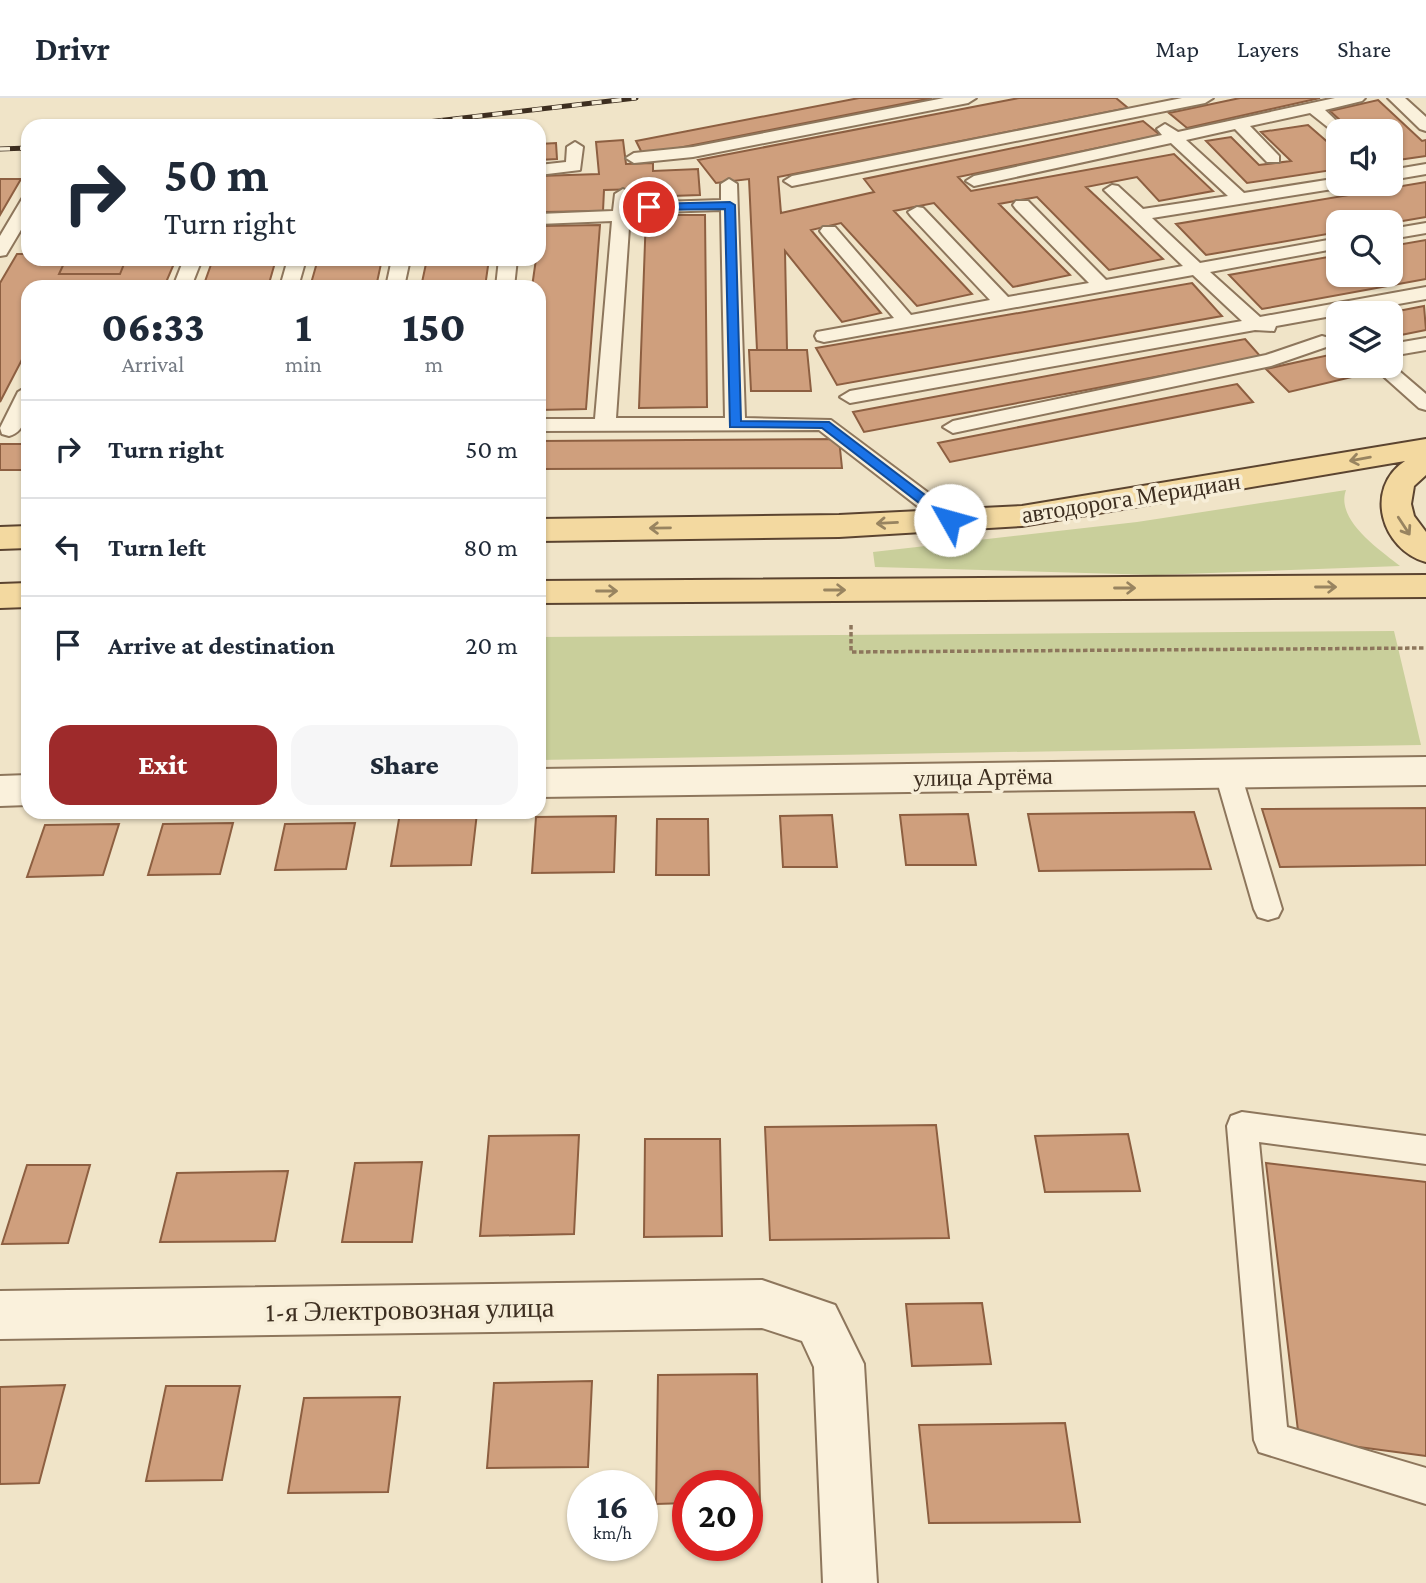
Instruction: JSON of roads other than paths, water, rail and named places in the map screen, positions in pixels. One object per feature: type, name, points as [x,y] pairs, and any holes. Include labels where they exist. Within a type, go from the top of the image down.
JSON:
[{"type":"main road","name":"автодорога Меридиан","points":[[546,530],[826,526],[1022,516],[1426,448]]},
{"type":"main road","points":[[1426,461],[1404,476],[1396,487],[1393,498],[1402,525],[1426,551]]},
{"type":"main road","points":[[0,538],[21,537]]},
{"type":"main road","points":[[546,592],[1426,586]]},
{"type":"main road","points":[[0,596],[21,595]]},
{"type":"street","name":"улица Артёма","points":[[546,783],[1426,771]]},
{"type":"street","points":[[0,791],[21,790]]},
{"type":"street","name":"1-я Электровозная улица","points":[[0,1315],[762,1304],[818,1322],[839,1364],[850,1583]]},
{"type":"lane","points":[[634,158],[693,152],[968,98]]},
{"type":"lane","points":[[1129,98],[1241,199]]},
{"type":"lane","points":[[792,181],[1205,98]]},
{"type":"lane","points":[[974,181],[1357,98]]},
{"type":"lane","points":[[1396,98],[1426,126]]},
{"type":"lane","points":[[1314,107],[1326,119]]},
{"type":"lane","points":[[1239,124],[1273,159]]},
{"type":"lane","points":[[546,169],[574,166],[575,147]]},
{"type":"lane","points":[[1403,173],[1426,169]]},
{"type":"lane","points":[[729,184],[735,424]]},
{"type":"lane","points":[[1139,215],[1326,185]]},
{"type":"lane","points":[[1112,190],[1256,324],[1326,343]]},
{"type":"lane","points":[[546,218],[622,206],[730,205]]},
{"type":"lane","points":[[1022,205],[1101,285]]},
{"type":"lane","points":[[605,425],[622,206]]},
{"type":"lane","points":[[917,212],[1003,303]]},
{"type":"lane","points":[[2,243],[21,214]]},
{"type":"lane","points":[[1403,232],[1426,228]]},
{"type":"lane","points":[[829,231],[906,320]]},
{"type":"lane","points":[[2,243],[21,239]]},
{"type":"lane","points":[[824,336],[1326,245]]},
{"type":"lane","points":[[850,397],[1426,293]]},
{"type":"lane","points":[[1403,348],[1426,344]]},
{"type":"lane","points":[[953,427],[1271,360],[1326,345]]},
{"type":"lane","points":[[1396,378],[1426,404]]},
{"type":"lane","points":[[12,430],[21,409]]},
{"type":"lane","points":[[546,425],[824,424],[950,520]]},
{"type":"lane","points":[[1228,774],[1268,909]]},
{"type":"lane","points":[[1426,1150],[1242,1126],[1271,1440],[1426,1486]]},
{"type":"railway","points":[[454,119],[636,98]]},
{"type":"railway","points":[[0,149],[21,148]]}]
